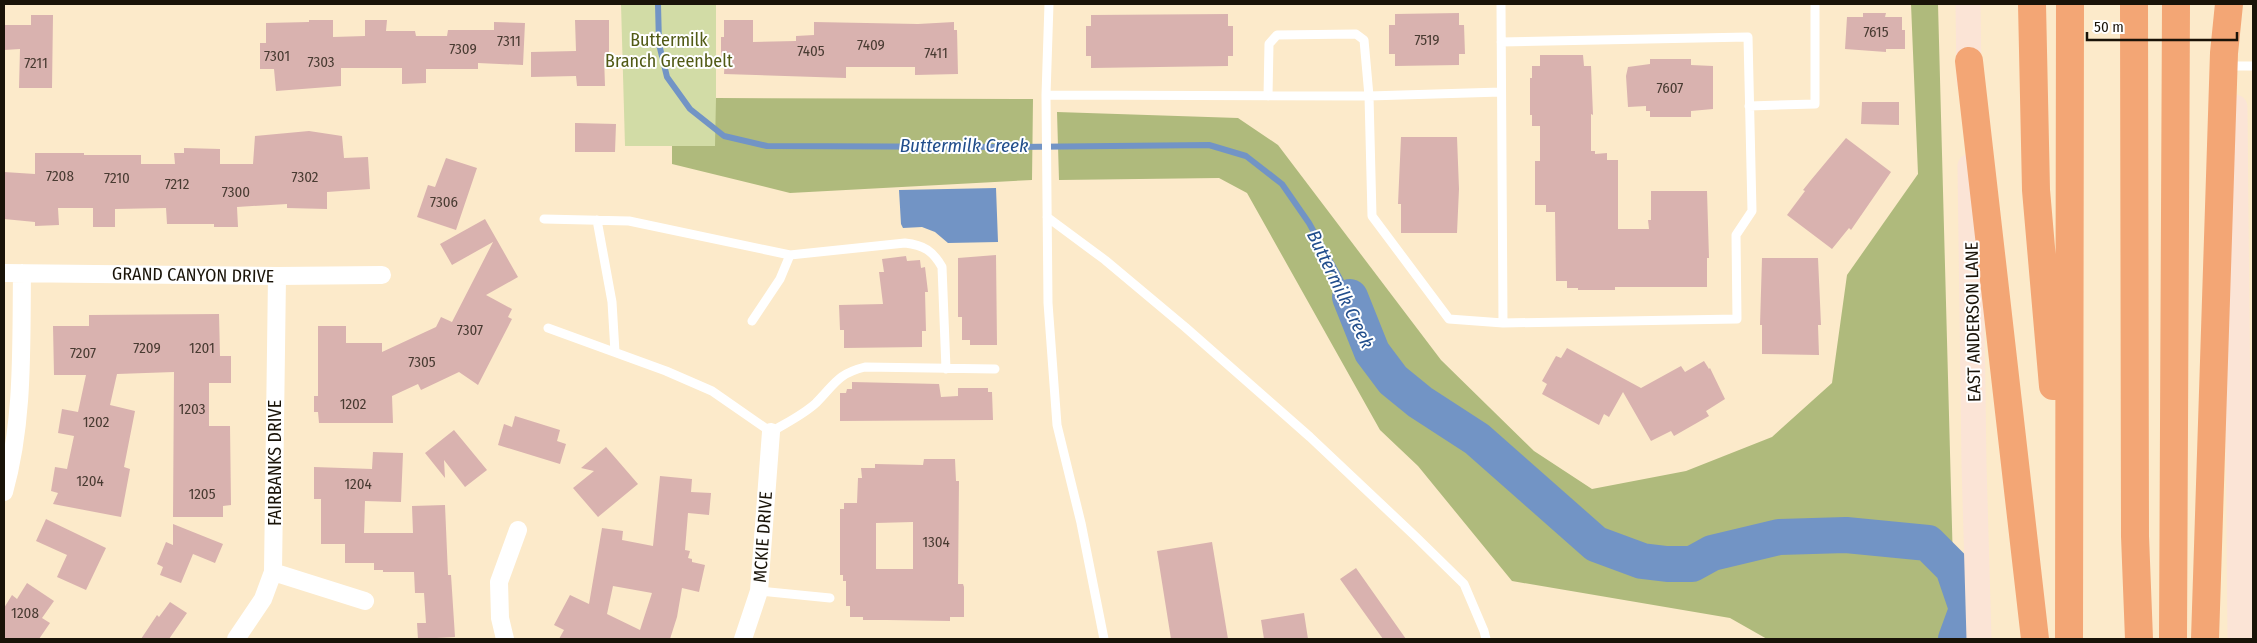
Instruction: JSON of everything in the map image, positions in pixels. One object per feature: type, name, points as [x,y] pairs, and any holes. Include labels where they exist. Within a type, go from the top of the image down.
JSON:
[{"type":"highway","points":[[2032,4],[2036,190],[2068,564]]},
{"type":"highway","points":[[2069,639],[2070,4]]},
{"type":"highway","points":[[2134,4],[2135,536],[2139,639]]},
{"type":"highway","points":[[2173,639],[2176,4]]},
{"type":"highway","points":[[2205,639],[2223,72],[2229,4]]},
{"type":"highway","points":[[1969,61],[2035,639]]},
{"type":"main road","name":"EAST ANDERSON LANE","points":[[1968,4],[1974,464],[1980,639]]},
{"type":"main road","points":[[2235,4],[2244,66],[2241,345],[2242,635]]},
{"type":"street","name":"GRAND CANYON DRIVE","points":[[4,273],[277,276],[382,275]]},
{"type":"street","points":[[4,492],[15,443],[19,413],[22,273]]},
{"type":"street","name":"FAIRBANKS DRIVE","points":[[236,639],[263,599],[273,572],[277,276]]},
{"type":"street","name":"MCKIE DRIVE","points":[[743,639],[759,591],[771,432]]},
{"type":"street","points":[[505,639],[500,618],[499,582],[518,530]]},
{"type":"street","points":[[273,572],[364,601]]},
{"type":"lane","points":[[1049,4],[1046,95],[1048,303],[1057,425],[1081,524],[1104,639]]},
{"type":"lane","points":[[1501,4],[1503,323]]},
{"type":"lane","points":[[1749,106],[1815,104],[1815,4]]},
{"type":"lane","points":[[1268,96],[1269,44],[1277,35],[1356,34],[1364,40],[1369,96],[1372,216],[1449,319],[1503,323],[1737,319],[1736,235],[1752,211],[1748,37],[1501,42]]},
{"type":"lane","points":[[1046,95],[1369,96],[1501,92]]},
{"type":"lane","points":[[1047,217],[1105,260],[1185,327],[1310,437],[1416,537],[1464,584],[1486,639]]},
{"type":"lane","points":[[544,219],[629,222],[790,255],[906,243],[917,244],[930,250],[942,267],[946,368]]},
{"type":"lane","points":[[597,220],[612,302],[615,352]]},
{"type":"lane","points":[[752,321],[780,279],[790,255]]},
{"type":"lane","points":[[548,328],[666,371],[712,391],[771,432],[799,416],[816,403],[831,385],[847,372],[865,367],[995,369]]},
{"type":"lane","points":[[759,591],[830,598]]},
{"type":"green space","name":"Buttermilk Branch Greenbelt","points":[[621,4],[716,4],[716,146],[625,146]]},
{"type":"green space","points":[[1911,4],[1938,4],[1955,639],[1767,639],[1730,618],[1512,581],[1418,466],[1380,430],[1247,193],[1219,178],[1059,180],[1057,112],[1238,118],[1278,145],[1441,360],[1534,451],[1592,489],[1686,471],[1772,437],[1832,383],[1847,275],[1918,174]]},
{"type":"green space","points":[[716,98],[1033,99],[1032,180],[790,193],[672,164],[672,146],[715,146]]},
{"type":"water","points":[[996,188],[998,242],[948,243],[935,232],[922,227],[903,228],[901,224],[899,190]]},
{"type":"building","points":[[1459,13],[1459,25],[1464,25],[1465,54],[1459,54],[1459,65],[1395,66],[1395,54],[1389,54],[1389,25],[1395,25],[1395,14]]},
{"type":"building","points":[[1863,13],[1886,13],[1885,17],[1902,17],[1902,30],[1905,30],[1905,49],[1886,49],[1886,52],[1845,49],[1847,17],[1863,17]]},
{"type":"building","points":[[1228,14],[1228,26],[1233,26],[1233,56],[1228,56],[1228,66],[1091,68],[1091,56],[1086,56],[1086,26],[1091,26],[1091,15]]},
{"type":"building","points":[[31,15],[53,15],[52,88],[19,88],[20,49],[4,50],[4,25],[31,25]]},
{"type":"building","points":[[309,20],[333,20],[333,37],[365,36],[365,20],[387,20],[386,31],[415,31],[416,36],[447,36],[448,30],[494,30],[494,22],[525,23],[523,65],[478,63],[478,69],[426,69],[426,83],[402,84],[402,68],[341,68],[341,86],[276,91],[274,69],[260,69],[260,43],[266,43],[266,23],[309,22]]},
{"type":"building","points":[[575,20],[609,20],[609,55],[604,57],[605,86],[577,86],[576,76],[531,77],[531,52],[576,51]]},
{"type":"building","points":[[724,20],[753,20],[753,42],[796,41],[796,36],[814,35],[814,22],[918,24],[954,22],[954,30],[957,30],[958,74],[915,75],[915,67],[846,67],[846,78],[724,74],[725,56],[721,57],[721,37],[724,37]]},
{"type":"building","points":[[1540,55],[1583,55],[1584,66],[1591,66],[1593,115],[1591,114],[1591,151],[1595,151],[1595,154],[1607,153],[1607,160],[1618,160],[1618,229],[1649,229],[1648,220],[1651,220],[1651,191],[1707,191],[1709,258],[1707,258],[1707,287],[1615,287],[1615,290],[1578,290],[1578,288],[1567,288],[1567,281],[1556,281],[1555,212],[1546,212],[1546,205],[1535,205],[1535,161],[1540,161],[1540,126],[1532,126],[1532,115],[1530,115],[1530,78],[1532,78],[1532,66],[1540,66]]},
{"type":"building","points":[[1650,59],[1691,59],[1691,65],[1713,66],[1713,109],[1691,111],[1691,117],[1650,117],[1650,111],[1646,111],[1646,106],[1628,107],[1626,76],[1628,67],[1650,64]]},
{"type":"building","points":[[1862,102],[1899,102],[1899,125],[1861,124]]},
{"type":"building","points":[[575,123],[616,124],[615,152],[575,152]]},
{"type":"building","points":[[309,131],[342,136],[344,158],[368,157],[370,189],[327,192],[327,209],[287,208],[287,204],[237,207],[238,227],[214,227],[214,224],[167,224],[166,208],[115,209],[115,227],[93,227],[93,208],[58,208],[59,225],[35,226],[35,222],[4,219],[4,172],[35,174],[35,153],[141,155],[141,164],[175,164],[174,153],[184,153],[184,148],[220,149],[220,164],[253,164],[255,136]]},
{"type":"building","points":[[1401,137],[1457,137],[1459,189],[1457,233],[1401,233],[1401,204],[1398,204]]},
{"type":"building","points":[[1846,138],[1891,172],[1851,230],[1849,228],[1832,249],[1787,215],[1805,191],[1803,190]]},
{"type":"building","points":[[446,158],[477,168],[456,230],[417,217],[428,185],[435,187]]},
{"type":"building","points":[[485,219],[518,277],[486,295],[512,309],[508,317],[512,319],[478,385],[459,372],[421,390],[418,384],[392,396],[393,423],[319,423],[318,412],[314,412],[314,396],[318,396],[318,326],[346,326],[346,343],[382,343],[382,352],[436,327],[441,317],[452,322],[493,242],[452,265],[440,244]]},
{"type":"building","points":[[996,255],[997,345],[970,345],[970,340],[962,340],[962,317],[958,317],[958,258]]},
{"type":"building","points":[[906,256],[907,261],[920,260],[921,268],[925,267],[928,292],[925,292],[926,331],[922,331],[922,347],[844,348],[844,330],[840,330],[839,305],[883,304],[879,272],[884,272],[882,259]]},
{"type":"building","points":[[1762,258],[1818,258],[1821,325],[1818,325],[1819,355],[1762,354],[1762,325],[1760,325]]},
{"type":"building","points":[[219,314],[220,356],[231,356],[231,383],[209,383],[209,426],[230,426],[231,505],[223,506],[223,517],[173,517],[174,372],[117,374],[110,405],[135,411],[124,467],[130,469],[121,517],[53,504],[58,493],[51,491],[55,467],[67,469],[74,436],[58,433],[62,409],[78,412],[86,375],[54,375],[53,326],[89,326],[89,315]]},
{"type":"building","points":[[1567,348],[1641,388],[1681,366],[1685,372],[1704,361],[1710,368],[1725,399],[1706,411],[1709,416],[1674,436],[1671,431],[1651,441],[1623,392],[1609,417],[1604,414],[1599,425],[1542,394],[1547,384],[1542,381],[1556,356],[1561,358]]},
{"type":"building","points":[[852,382],[939,384],[941,397],[958,396],[958,388],[988,388],[988,392],[992,392],[993,420],[840,421],[840,393],[846,393],[847,389],[852,389]]},
{"type":"building","points":[[515,416],[560,430],[557,441],[566,444],[560,464],[498,445],[504,424],[512,427]]},
{"type":"building","points":[[454,430],[487,470],[465,487],[444,460],[445,478],[425,453]]},
{"type":"building","points":[[606,447],[638,484],[598,517],[573,488],[594,471],[581,468]]},
{"type":"building","points":[[373,452],[403,453],[401,502],[365,501],[364,533],[413,533],[412,506],[445,505],[448,575],[451,575],[455,637],[418,639],[417,623],[426,623],[424,593],[415,593],[414,572],[383,572],[383,570],[374,570],[374,563],[345,563],[345,544],[321,544],[321,499],[314,499],[314,467],[372,469]]},
{"type":"building","points":[[924,459],[955,459],[956,481],[959,481],[958,584],[963,584],[964,587],[964,617],[950,617],[950,621],[863,620],[863,617],[850,617],[850,606],[846,606],[846,581],[843,581],[843,575],[840,575],[840,509],[844,509],[844,503],[857,503],[858,478],[862,478],[861,468],[875,468],[875,464],[923,465]],"holes":[[[913,522],[913,569],[876,569],[876,523]]]},
{"type":"building","points":[[660,476],[692,479],[691,492],[711,493],[709,515],[688,513],[685,550],[690,551],[688,558],[692,559],[692,562],[705,565],[699,592],[682,588],[677,617],[670,639],[559,639],[564,630],[554,625],[570,595],[589,604],[602,528],[623,531],[622,540],[653,546]],"holes":[[[613,586],[652,593],[640,630],[607,614]]]},
{"type":"building","points":[[46,519],[106,548],[86,590],[57,577],[67,555],[36,541]]},
{"type":"building","points":[[173,524],[223,544],[215,563],[193,554],[181,583],[160,575],[163,567],[157,564],[166,542],[173,545]]},
{"type":"building","points":[[1212,542],[1228,639],[1171,639],[1157,551]]},
{"type":"building","points":[[1356,568],[1406,639],[1383,639],[1340,579]]},
{"type":"building","points":[[27,583],[54,601],[42,618],[50,623],[39,639],[4,639],[4,608],[12,595],[17,599]]},
{"type":"building","points":[[170,602],[187,613],[169,639],[141,639],[157,615],[159,617]]},
{"type":"building","points":[[1304,613],[1308,639],[1264,639],[1261,620]]},
{"type":"waterway","name":"Buttermilk Creek","points":[[658,4],[659,44],[667,77],[690,109],[724,136],[767,146],[1010,147],[1209,145],[1246,156],[1282,184],[1309,223],[1350,297]]},
{"type":"waterway","name":"Buttermilk Creek","points":[[1350,297],[1372,352],[1393,380],[1420,402],[1477,439],[1596,544],[1642,561],[1692,564],[1712,553],[1779,537],[1846,535],[1928,543],[1953,568],[1967,609],[1956,639]]}]
